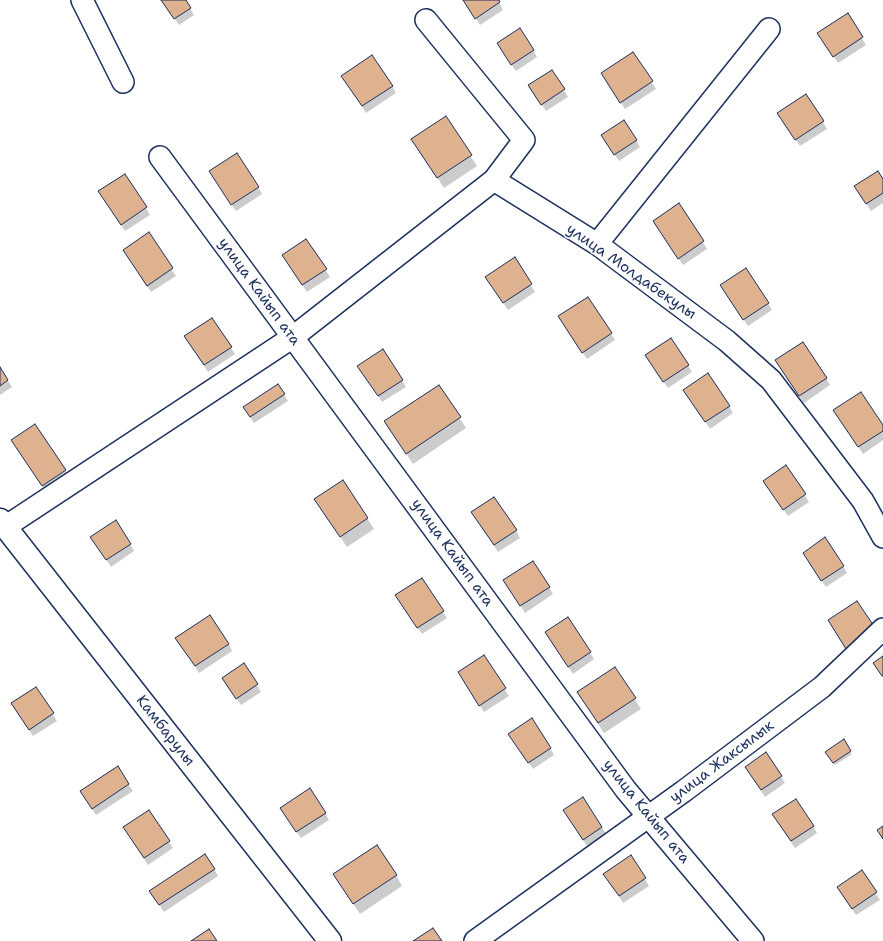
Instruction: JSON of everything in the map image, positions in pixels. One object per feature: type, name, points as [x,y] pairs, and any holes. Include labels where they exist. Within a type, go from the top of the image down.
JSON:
[{"type":"street","points":[[82,0],[123,82]]},
{"type":"street","points":[[2,523],[293,337],[494,180],[524,140],[426,20]]},
{"type":"street","points":[[597,244],[769,29]]},
{"type":"street","name":"улица Кайып ата","points":[[160,158],[617,778],[753,941]]},
{"type":"street","name":"улица Молдабекулы","points":[[494,180],[597,244],[727,341],[771,380],[863,501],[883,537]]},
{"type":"street","name":"Камбарулы","points":[[2,523],[330,941]]},
{"type":"street","name":"улица Жаксылык","points":[[475,941],[648,817],[822,687],[883,629]]},
{"type":"building","points":[[161,0],[186,0],[191,8],[174,19]]},
{"type":"building","points":[[463,0],[499,0],[500,2],[475,19]]},
{"type":"building","points":[[848,13],[863,37],[833,57],[817,33]]},
{"type":"building","points":[[520,28],[534,50],[511,65],[497,43]]},
{"type":"building","points":[[633,52],[653,81],[620,103],[601,73]]},
{"type":"building","points":[[372,55],[393,86],[362,106],[341,76]]},
{"type":"building","points":[[552,70],[565,89],[541,105],[528,85]]},
{"type":"building","points":[[806,94],[824,121],[795,140],[777,113]]},
{"type":"building","points":[[446,116],[472,155],[437,178],[411,139]]},
{"type":"building","points":[[624,120],[637,140],[614,155],[601,135]]},
{"type":"building","points":[[237,153],[259,187],[231,205],[209,171]]},
{"type":"building","points":[[878,171],[883,179],[883,193],[866,204],[854,186]]},
{"type":"building","points":[[125,174],[147,207],[121,225],[98,191]]},
{"type":"building","points":[[679,203],[704,241],[678,259],[653,221]]},
{"type":"building","points":[[149,232],[173,268],[147,286],[123,250]]},
{"type":"building","points":[[306,239],[327,269],[302,285],[282,255]]},
{"type":"building","points":[[515,257],[532,284],[503,303],[485,277]]},
{"type":"building","points":[[746,268],[769,303],[743,320],[720,285]]},
{"type":"building","points":[[588,297],[612,333],[582,353],[558,316]]},
{"type":"building","points":[[212,318],[232,347],[204,365],[184,336]]},
{"type":"building","points":[[671,338],[689,365],[663,382],[645,355]]},
{"type":"building","points":[[803,342],[827,378],[799,396],[775,360]]},
{"type":"building","points":[[383,349],[403,380],[378,396],[357,366]]},
{"type":"building","points":[[0,367],[8,380],[0,386]]},
{"type":"building","points":[[708,373],[730,406],[705,422],[683,390]]},
{"type":"building","points":[[278,384],[285,394],[250,417],[243,407]]},
{"type":"building","points":[[439,385],[461,417],[406,454],[384,421]]},
{"type":"building","points":[[861,392],[883,425],[883,431],[858,447],[833,410]]},
{"type":"building","points":[[35,424],[66,470],[42,486],[11,440]]},
{"type":"building","points":[[786,465],[806,494],[783,510],[763,481]]},
{"type":"building","points":[[343,480],[368,518],[340,537],[314,499]]},
{"type":"building","points":[[494,497],[517,530],[494,545],[471,512]]},
{"type":"building","points":[[116,520],[131,544],[106,560],[90,537]]},
{"type":"building","points":[[825,537],[844,566],[821,581],[803,553]]},
{"type":"building","points":[[533,561],[550,587],[520,606],[503,580]]},
{"type":"building","points":[[422,578],[444,611],[417,628],[395,595]]},
{"type":"building","points":[[857,601],[876,629],[846,649],[828,620]]},
{"type":"building","points":[[210,615],[229,644],[195,666],[175,638]]},
{"type":"building","points":[[568,617],[591,652],[568,667],[545,632]]},
{"type":"building","points":[[484,655],[506,688],[479,706],[458,672]]},
{"type":"building","points":[[883,656],[883,676],[882,676],[873,663]]},
{"type":"building","points":[[244,663],[258,684],[236,699],[222,678]]},
{"type":"building","points":[[615,667],[636,698],[598,723],[577,692]]},
{"type":"building","points":[[36,687],[54,713],[29,730],[11,703]]},
{"type":"building","points":[[532,718],[551,748],[528,763],[508,734]]},
{"type":"building","points":[[844,739],[851,751],[833,763],[825,752]]},
{"type":"building","points":[[766,752],[782,776],[761,790],[745,767]]},
{"type":"building","points":[[118,766],[129,784],[92,809],[80,791]]},
{"type":"building","points":[[310,788],[326,813],[296,832],[280,808]]},
{"type":"building","points":[[583,797],[602,827],[583,840],[563,810]]},
{"type":"building","points":[[796,799],[814,826],[791,841],[772,814]]},
{"type":"building","points":[[149,810],[170,841],[144,858],[123,827]]},
{"type":"building","points":[[883,826],[883,839],[877,830]]},
{"type":"building","points":[[377,845],[397,875],[353,904],[333,874]]},
{"type":"building","points":[[205,854],[215,869],[159,905],[149,891]]},
{"type":"building","points":[[631,855],[646,878],[619,896],[603,874]]},
{"type":"building","points":[[862,870],[877,892],[852,909],[837,887]]},
{"type":"building","points":[[433,928],[442,941],[413,941]]},
{"type":"building","points":[[209,929],[217,941],[191,941]]}]
